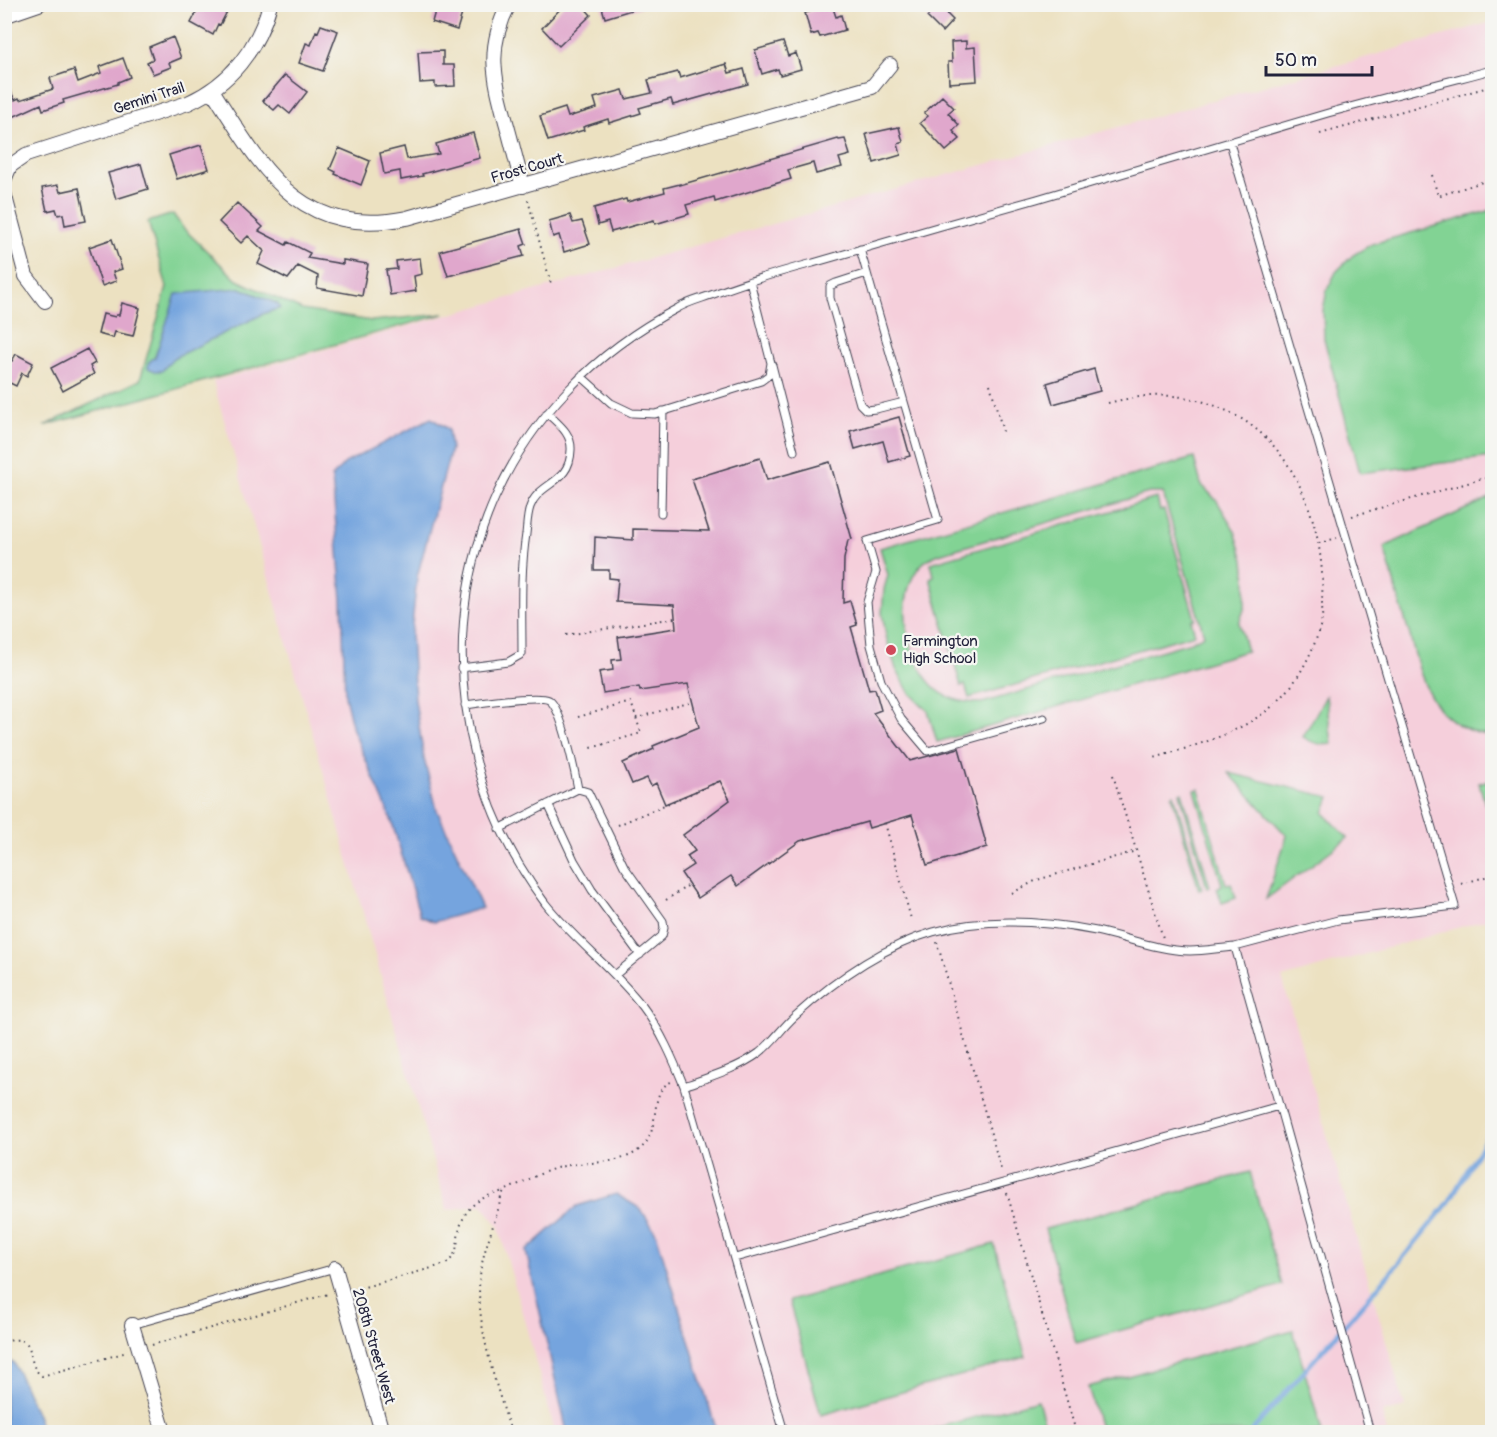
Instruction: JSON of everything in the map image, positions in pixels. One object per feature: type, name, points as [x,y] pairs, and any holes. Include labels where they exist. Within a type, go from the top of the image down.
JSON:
[{"type":"street","points":[[4,16],[39,4]]},
{"type":"street","name":"Gemini Trail","points":[[4,180],[10,166],[26,155],[188,103],[212,90],[232,73],[254,46],[270,4]]},
{"type":"street","points":[[509,4],[497,33],[493,64],[496,87],[524,186]]},
{"type":"street","name":"Frost Court","points":[[212,90],[256,158],[274,180],[296,198],[333,216],[363,222],[395,220],[524,186],[872,87],[890,65]]},
{"type":"street","points":[[4,193],[26,276],[45,301]]},
{"type":"street","name":"208th Street West","points":[[335,1268],[382,1432]]},
{"type":"street","points":[[132,1325],[164,1432]]},
{"type":"lane","points":[[784,1432],[684,1086],[660,1035],[643,1007],[615,975],[578,941],[547,905],[518,865],[485,792],[465,705],[461,668],[462,616],[482,532],[497,490],[517,452],[547,413],[581,376],[633,336],[680,306],[750,281],[860,249],[1332,112],[1492,70]]},
{"type":"lane","points":[[684,1086],[725,1071],[759,1052],[826,990],[864,964],[902,943],[934,932],[1007,922],[1096,931],[1188,951],[1235,947],[1338,920],[1455,906],[1230,143]]},
{"type":"lane","points":[[860,249],[938,520],[867,541],[876,572],[867,602],[871,645],[881,681],[900,719],[928,751],[1044,718]]},
{"type":"lane","points":[[867,273],[830,286],[830,298],[860,404],[866,410],[904,402]]},
{"type":"lane","points":[[750,281],[794,451]]},
{"type":"lane","points":[[581,376],[610,403],[632,412],[655,414],[761,381],[769,375],[771,363]]},
{"type":"lane","points":[[661,513],[663,411]]},
{"type":"lane","points":[[461,668],[508,662],[522,654],[521,567],[530,508],[535,496],[561,477],[570,465],[572,447],[566,432],[547,413]]},
{"type":"lane","points":[[465,705],[535,698],[549,700],[556,708],[574,765],[578,789]]},
{"type":"lane","points":[[500,829],[578,789],[588,792],[624,866],[663,921],[662,936],[615,975]]},
{"type":"lane","points":[[548,804],[574,860],[592,890],[640,955]]},
{"type":"lane","points":[[1235,947],[1370,1432]]},
{"type":"lane","points":[[735,1258],[1279,1106]]},
{"type":"lane","points":[[132,1325],[335,1268]]},
{"type":"path","points":[[1320,134],[1492,86]]},
{"type":"path","points":[[1432,175],[1438,196],[1492,179]]},
{"type":"path","points":[[524,186],[551,284]]},
{"type":"path","points":[[990,384],[1003,432]]},
{"type":"path","points":[[1108,403],[1134,397],[1171,394],[1209,403],[1240,418],[1261,433],[1286,462],[1305,499],[1318,543],[1324,576],[1321,622],[1310,656],[1292,686],[1265,712],[1230,733],[1154,758]]},
{"type":"path","points":[[1341,519],[1492,476]]},
{"type":"path","points":[[1318,543],[1346,536]]},
{"type":"path","points":[[566,635],[675,618]]},
{"type":"path","points":[[578,717],[631,702],[641,733],[588,749]]},
{"type":"path","points":[[636,718],[692,702]]},
{"type":"path","points":[[1113,775],[1165,947]]},
{"type":"path","points":[[618,825],[720,781]]},
{"type":"path","points":[[885,823],[911,919]]},
{"type":"path","points":[[1012,893],[1037,880],[1136,851]]},
{"type":"path","points":[[1449,887],[1492,875]]},
{"type":"path","points":[[666,900],[689,885]]},
{"type":"path","points":[[351,1291],[446,1264],[455,1255],[461,1220],[466,1211],[480,1199],[558,1167],[620,1158],[640,1149],[652,1134],[659,1091],[663,1085],[671,1082]]},
{"type":"path","points":[[504,1191],[480,1270],[480,1298],[491,1361],[511,1432]]},
{"type":"path","points":[[149,1346],[330,1293]]},
{"type":"path","points":[[4,1342],[20,1339],[25,1341],[28,1344],[34,1367],[42,1376],[130,1352]]},
{"type":"shaded area","name":"Farmington High School","points":[[1492,22],[1492,918],[1282,978],[1405,1407],[1382,1413],[1387,1432],[555,1432],[498,1225],[482,1205],[447,1210],[213,381]]},
{"type":"green space","points":[[1492,210],[1492,457],[1360,473],[1324,339],[1323,310],[1327,290],[1336,272],[1353,255],[1372,244]]},
{"type":"green space","points":[[173,214],[183,228],[237,280],[302,310],[372,321],[444,314],[44,426],[140,380],[167,287],[148,222]],"holes":[[[240,288],[277,303],[279,309],[265,313],[173,358],[165,365],[149,362],[155,357],[166,326]]]},
{"type":"green space","points":[[1194,458],[1201,484],[1217,501],[1235,531],[1244,560],[1245,607],[1239,623],[1247,651],[937,742],[928,711],[909,692],[896,669],[886,636],[882,613],[888,575],[880,548]],"holes":[[[1149,493],[1163,493],[1204,635],[1191,642],[982,703],[955,699],[942,693],[931,684],[915,657],[906,624],[908,590],[914,575],[925,562],[939,554]]]},
{"type":"green space","points":[[1492,497],[1492,735],[1475,732],[1459,725],[1439,709],[1429,694],[1419,670],[1384,547]]},
{"type":"green space","points":[[1157,498],[1160,511],[1164,510],[1195,619],[1191,620],[1195,634],[969,698],[965,685],[961,686],[930,578],[934,576],[931,563]]},
{"type":"green space","points":[[1326,696],[1332,744],[1324,745],[1303,737]]},
{"type":"green space","points":[[1229,773],[1330,797],[1324,813],[1348,838],[1266,899],[1287,836]]},
{"type":"green space","points":[[1492,779],[1492,802],[1485,804],[1479,783]]},
{"type":"green space","points":[[1199,789],[1226,884],[1231,883],[1236,898],[1222,903],[1217,888],[1222,885],[1195,790]]},
{"type":"green space","points":[[1182,792],[1210,887],[1207,888],[1180,793]]},
{"type":"green space","points":[[1174,794],[1202,889],[1199,890],[1172,795]]},
{"type":"green space","points":[[1250,1172],[1282,1285],[1076,1343],[1045,1229]]},
{"type":"green space","points":[[994,1244],[1026,1357],[821,1415],[789,1301]]},
{"type":"green space","points":[[1293,1330],[1322,1432],[1101,1432],[1088,1387]]},
{"type":"green space","points":[[1038,1400],[1047,1432],[921,1432]]},
{"type":"water","points":[[240,288],[278,304],[280,308],[265,313],[173,358],[162,371],[148,368],[149,362],[155,357],[176,294]]},
{"type":"water","points":[[431,418],[448,429],[451,449],[417,577],[411,635],[415,700],[424,759],[437,810],[482,908],[434,922],[420,916],[391,819],[353,730],[345,696],[342,600],[332,477],[345,463]]},
{"type":"water","points":[[616,1194],[641,1209],[656,1233],[717,1432],[567,1432],[526,1251],[577,1206]]},
{"type":"water","points":[[4,1361],[14,1363],[43,1432],[5,1432]]},
{"type":"building","points":[[201,4],[231,4],[213,35],[191,23]]},
{"type":"building","points":[[437,4],[465,4],[457,30],[432,22]]},
{"type":"building","points":[[565,4],[581,4],[591,15],[559,46],[542,28]]},
{"type":"building","points":[[601,4],[641,4],[641,7],[605,18]]},
{"type":"building","points":[[917,4],[956,4],[947,14],[953,20],[942,32]]},
{"type":"building","points":[[832,5],[836,17],[841,15],[845,30],[820,37],[818,33],[811,35],[805,13]]},
{"type":"building","points":[[321,25],[338,31],[323,71],[299,63],[306,43],[311,45]]},
{"type":"building","points":[[173,37],[181,58],[169,63],[171,67],[153,74],[147,62],[153,59],[149,47]]},
{"type":"building","points":[[966,41],[966,48],[975,47],[977,81],[949,83],[948,62],[952,62],[951,42]]},
{"type":"building","points":[[783,42],[788,56],[796,53],[801,69],[780,75],[778,69],[762,74],[755,50]]},
{"type":"building","points":[[443,51],[443,65],[454,65],[455,86],[435,87],[435,82],[420,83],[418,52]]},
{"type":"building","points":[[123,58],[130,77],[118,84],[63,100],[64,103],[43,110],[41,104],[4,121],[4,77],[15,100],[19,98],[20,100],[53,89],[50,78],[74,70],[78,82],[101,73],[99,67]]},
{"type":"building","points":[[726,64],[729,73],[744,69],[748,84],[673,105],[671,99],[639,108],[641,113],[609,123],[608,119],[583,127],[584,130],[548,141],[540,116],[565,108],[568,117],[597,108],[594,98],[623,90],[626,99],[652,93],[648,80],[678,72],[680,78]]},
{"type":"building","points":[[285,75],[307,92],[290,114],[279,105],[274,110],[263,101]]},
{"type":"building","points":[[942,96],[954,108],[948,113],[959,125],[953,131],[960,139],[946,151],[920,123],[928,116],[924,113]]},
{"type":"building","points":[[899,127],[903,142],[898,144],[901,155],[874,163],[866,134]]},
{"type":"building","points":[[473,133],[480,158],[422,174],[423,176],[401,180],[400,171],[384,174],[380,153],[404,147],[407,159],[439,154],[436,144]]},
{"type":"building","points":[[838,139],[845,139],[850,155],[839,158],[842,167],[816,174],[813,163],[788,170],[791,179],[715,202],[714,197],[686,205],[689,214],[655,224],[654,220],[611,232],[608,222],[598,225],[594,208],[665,192],[664,188]]},
{"type":"building","points":[[201,145],[209,169],[177,179],[169,155]]},
{"type":"building","points":[[339,148],[370,161],[361,185],[335,174],[336,172],[330,169]]},
{"type":"building","points":[[141,164],[148,189],[116,199],[108,173]]},
{"type":"building","points":[[58,185],[60,192],[79,188],[86,221],[65,225],[63,214],[58,215],[56,209],[47,211],[42,188]]},
{"type":"building","points":[[237,203],[263,227],[259,231],[286,245],[288,242],[310,253],[307,258],[343,264],[343,260],[368,264],[362,296],[317,288],[318,276],[298,266],[288,279],[258,264],[264,251],[248,236],[241,243],[219,222]]},
{"type":"building","points":[[570,215],[573,223],[582,221],[590,244],[564,252],[559,235],[553,237],[549,221]]},
{"type":"building","points":[[521,229],[526,244],[521,246],[524,256],[448,276],[440,251]]},
{"type":"building","points":[[112,239],[122,269],[113,272],[116,281],[102,286],[89,247]]},
{"type":"building","points":[[420,258],[422,274],[414,276],[416,291],[390,295],[386,270],[397,269],[396,261]]},
{"type":"building","points":[[122,303],[140,308],[133,336],[115,332],[113,338],[98,334],[103,314],[115,317],[119,315]]},
{"type":"building","points":[[87,349],[95,363],[90,366],[94,374],[63,391],[51,368]]},
{"type":"building","points":[[16,354],[33,363],[27,376],[22,373],[16,386],[4,380],[4,357],[12,361]]},
{"type":"building","points":[[1094,369],[1100,391],[1053,404],[1047,383]]},
{"type":"building","points":[[899,417],[910,456],[889,462],[883,441],[855,449],[850,431]]},
{"type":"building","name":"Farmington High School","points":[[760,458],[767,480],[830,462],[852,539],[848,540],[844,559],[843,603],[850,601],[857,625],[851,627],[869,690],[875,689],[881,710],[873,713],[910,761],[959,748],[987,847],[927,865],[912,815],[869,828],[867,822],[800,841],[738,886],[731,876],[698,898],[681,873],[693,865],[687,856],[695,851],[683,835],[730,800],[720,781],[665,804],[656,783],[651,786],[647,778],[632,784],[623,763],[654,749],[653,746],[699,727],[688,684],[640,691],[639,687],[603,693],[599,672],[613,670],[612,660],[621,659],[618,637],[676,628],[674,605],[616,602],[618,579],[609,578],[609,570],[594,570],[595,537],[633,540],[633,529],[709,531],[692,479]]},
{"type":"waterway","points":[[1251,1432],[1449,1202],[1492,1128]]},
{"type":"place","name":"Farmington High School","points":[[891,650]]}]
